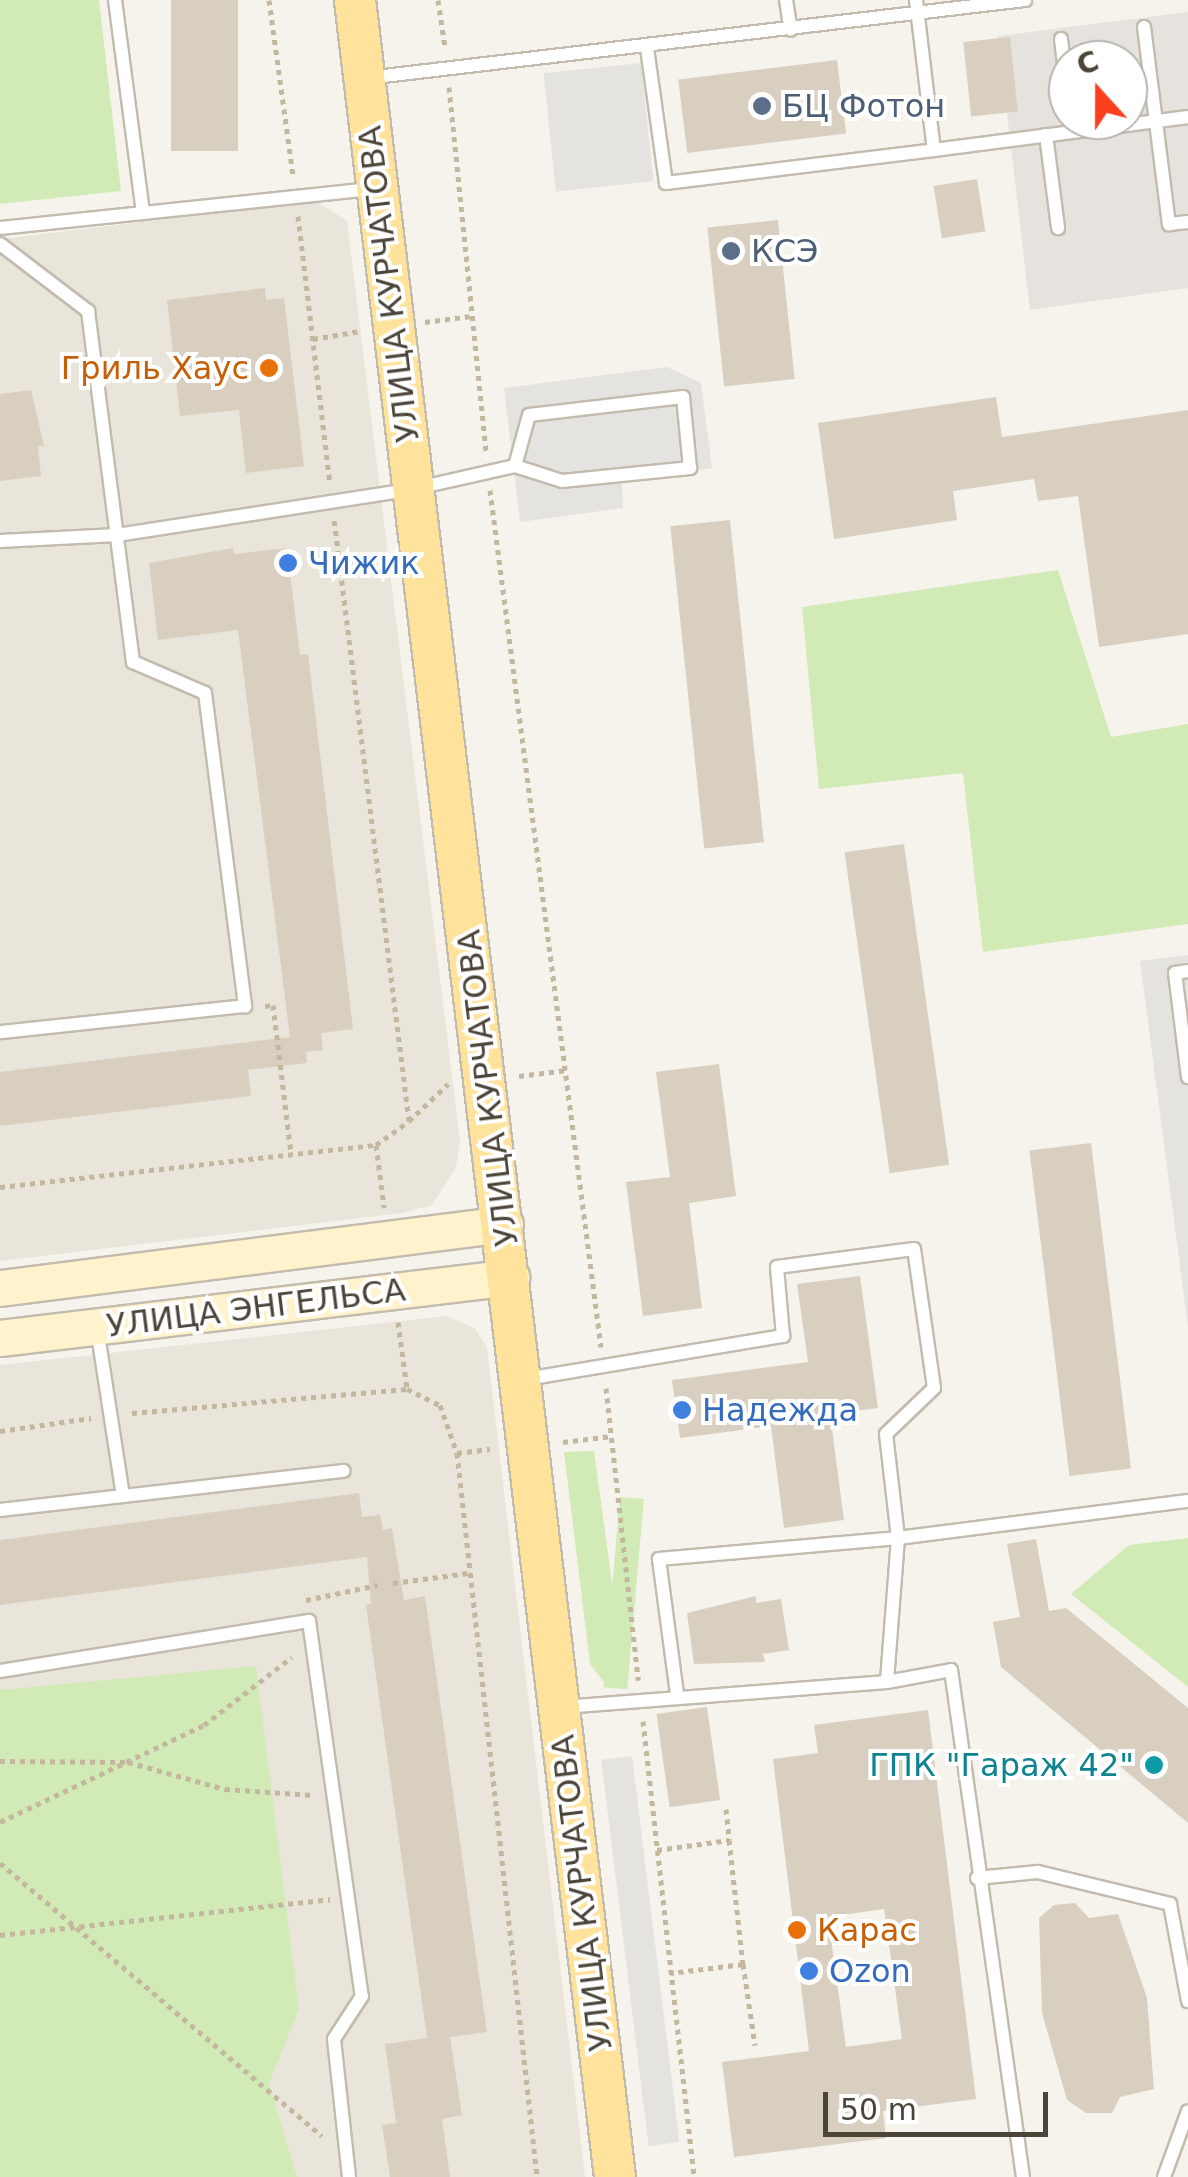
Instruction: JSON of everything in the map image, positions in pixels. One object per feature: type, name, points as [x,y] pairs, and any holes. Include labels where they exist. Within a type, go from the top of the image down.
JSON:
[{"type":"main road","name":"УЛИЦА КУРЧАТОВА","points":[[355,0],[524,1380],[615,2177]]},
{"type":"main road","name":"УЛИЦА ЭНГЕЛЬСА","points":[[0,1288],[505,1224]]},
{"type":"main road","name":"УЛИЦА ЭНГЕЛЬСА","points":[[0,1338],[511,1277]]},
{"type":"lane","points":[[116,0],[143,214]]},
{"type":"lane","points":[[786,0],[791,30]]},
{"type":"lane","points":[[364,79],[448,74],[791,30],[916,6],[1025,0]]},
{"type":"lane","points":[[916,6],[934,150]]},
{"type":"lane","points":[[1144,26],[1169,224],[1188,222]]},
{"type":"lane","points":[[647,48],[666,183],[1046,136],[1058,228]]},
{"type":"lane","points":[[1148,121],[1188,117]]},
{"type":"lane","points":[[0,228],[377,188]]},
{"type":"lane","points":[[0,244],[88,311],[132,662],[206,692],[245,1006],[0,1032]]},
{"type":"lane","points":[[0,540],[117,534],[331,497],[414,489],[515,466],[562,481],[690,468],[682,397],[528,414],[515,466]]},
{"type":"lane","points":[[1188,971],[1175,973],[1188,1077]]},
{"type":"lane","points":[[524,1380],[783,1336],[777,1266],[914,1249],[934,1388],[886,1434],[898,1538],[887,1682]]},
{"type":"lane","points":[[96,1326],[123,1496]]},
{"type":"lane","points":[[0,1510],[344,1471]]},
{"type":"lane","points":[[677,1694],[660,1560],[898,1538],[1188,1501]]},
{"type":"lane","points":[[0,1671],[309,1621],[362,1996],[334,2038],[349,2177]]},
{"type":"lane","points":[[560,1707],[677,1694],[887,1682],[951,1670],[977,1878],[1024,2177]]},
{"type":"lane","points":[[977,1878],[1038,1872],[1170,1904],[1188,2001]]},
{"type":"lane","points":[[1164,2177],[1188,2111]]},
{"type":"path","points":[[269,0],[409,1121]]},
{"type":"path","points":[[438,0],[488,470],[568,1070],[694,2177]]},
{"type":"path","points":[[245,1006],[273,1006],[291,1152]]},
{"type":"path","points":[[519,1076],[568,1070]]},
{"type":"path","points":[[0,1187],[376,1144],[409,1121],[448,1084]]},
{"type":"path","points":[[0,1432],[110,1415],[407,1389],[440,1405],[457,1453],[537,2177]]},
{"type":"path","points":[[563,1442],[612,1436]]},
{"type":"path","points":[[457,1453],[490,1450]]},
{"type":"path","points":[[393,1583],[468,1573]]},
{"type":"path","points":[[309,1621],[305,1596],[377,1585]]},
{"type":"path","points":[[0,1822],[204,1725],[312,1642]]},
{"type":"path","points":[[0,1761],[128,1762],[225,1789],[334,1796]]},
{"type":"path","points":[[726,1809],[755,2045]]},
{"type":"path","points":[[658,1850],[729,1840]]},
{"type":"path","points":[[0,1863],[347,2157]]},
{"type":"path","points":[[0,1935],[348,1897]]},
{"type":"path","points":[[671,1973],[744,1964]]},
{"type":"shaded area","points":[[1188,12],[1188,288],[1030,310],[998,36]]},
{"type":"shaded area","points":[[641,63],[653,181],[556,192],[544,73]]},
{"type":"shaded area","points":[[316,201],[347,221],[460,1141],[456,1167],[432,1205],[402,1213],[0,1261],[0,239]]},
{"type":"shaded area","points":[[667,367],[701,383],[712,468],[622,482],[623,508],[520,522],[504,388]]},
{"type":"shaded area","points":[[1188,955],[1188,1327],[1140,961]]},
{"type":"shaded area","points":[[447,1316],[475,1328],[487,1348],[585,2177],[0,2177],[0,1365]]},
{"type":"shaded area","points":[[632,1756],[679,2142],[649,2146],[601,1760]]},
{"type":"green space","points":[[0,0],[99,0],[121,191],[0,204]]},
{"type":"green space","points":[[1058,570],[1111,737],[1188,724],[1188,924],[983,952],[963,773],[819,789],[802,607]]},
{"type":"green space","points":[[594,1451],[626,1686],[603,1681],[590,1664],[564,1452]]},
{"type":"green space","points":[[620,1497],[644,1499],[627,1689],[603,1687]]},
{"type":"green space","points":[[1188,1538],[1188,1687],[1071,1594],[1129,1545]]},
{"type":"green space","points":[[256,1666],[299,2009],[269,2083],[297,2177],[0,2177],[0,1690]]},
{"type":"building","points":[[171,0],[238,0],[238,151],[171,151]]},
{"type":"building","points":[[1010,37],[1018,112],[971,117],[963,42]]},
{"type":"building","name":"БЦ Фотон","points":[[837,60],[846,133],[687,153],[678,79]]},
{"type":"building","points":[[977,179],[985,231],[942,238],[934,186]]},
{"type":"building","points":[[778,220],[795,379],[724,387],[707,227]]},
{"type":"building","points":[[265,288],[266,300],[284,298],[304,466],[246,473],[239,410],[180,416],[167,300]]},
{"type":"building","points":[[31,390],[44,446],[38,446],[41,476],[0,481],[0,394]]},
{"type":"building","points":[[996,397],[1002,437],[1188,410],[1188,634],[1099,647],[1078,496],[1038,501],[1034,479],[953,491],[957,520],[834,539],[818,423]]},
{"type":"building","points":[[730,520],[764,842],[704,848],[670,526]]},
{"type":"building","points":[[233,548],[234,554],[287,548],[300,655],[308,654],[353,1029],[321,1033],[323,1050],[306,1052],[307,1063],[248,1070],[251,1096],[0,1126],[0,1072],[290,1037],[238,630],[158,640],[149,563]]},
{"type":"building","points":[[904,844],[949,1165],[890,1173],[845,852]]},
{"type":"building","points":[[719,1064],[736,1196],[689,1203],[702,1308],[643,1316],[626,1182],[670,1177],[656,1072]]},
{"type":"building","points":[[1091,1143],[1131,1469],[1069,1476],[1029,1151]]},
{"type":"building","points":[[860,1276],[878,1408],[830,1414],[844,1520],[784,1528],[771,1426],[680,1438],[672,1380],[808,1362],[797,1284]]},
{"type":"building","points":[[359,1493],[362,1517],[380,1515],[383,1530],[392,1528],[404,1600],[425,1596],[487,2032],[450,2037],[462,2115],[442,2119],[450,2177],[390,2177],[382,2125],[396,2123],[385,2044],[427,2038],[366,1605],[371,1604],[367,1557],[0,1605],[0,1540]]},
{"type":"building","name":"ГПК \"Гараж 42\"","points":[[1036,1539],[1049,1611],[1066,1608],[1188,1708],[1188,1823],[1001,1667],[993,1622],[1020,1617],[1007,1544]]},
{"type":"building","points":[[756,1596],[756,1603],[781,1599],[789,1650],[763,1654],[765,1662],[694,1664],[687,1613]]},
{"type":"building","points":[[707,1707],[720,1800],[670,1807],[656,1714]]},
{"type":"building","points":[[928,1710],[976,2099],[883,2111],[886,2138],[734,2157],[722,2062],[809,2051],[773,1759],[818,1753],[814,1725]],"holes":[[[884,1909],[902,2039],[846,2047],[828,1917]]]},
{"type":"building","points":[[1075,1903],[1089,1918],[1118,1914],[1147,1998],[1154,2089],[1120,2097],[1112,2113],[1086,2113],[1067,2100],[1042,2013],[1039,1918],[1054,1905]]},
{"type":"place","name":"БЦ Фотон","points":[[762,106]]},
{"type":"place","name":"КСЭ","points":[[731,251]]},
{"type":"place","name":"Гриль Хаус","points":[[269,368]]},
{"type":"place","name":"Чижик","points":[[288,563]]},
{"type":"place","name":"Надежда","points":[[682,1410]]},
{"type":"place","name":"ГПК \"Гараж 42\"","points":[[1154,1765]]},
{"type":"place","name":"Карас","points":[[797,1930]]},
{"type":"place","name":"Ozon","points":[[809,1971]]}]
